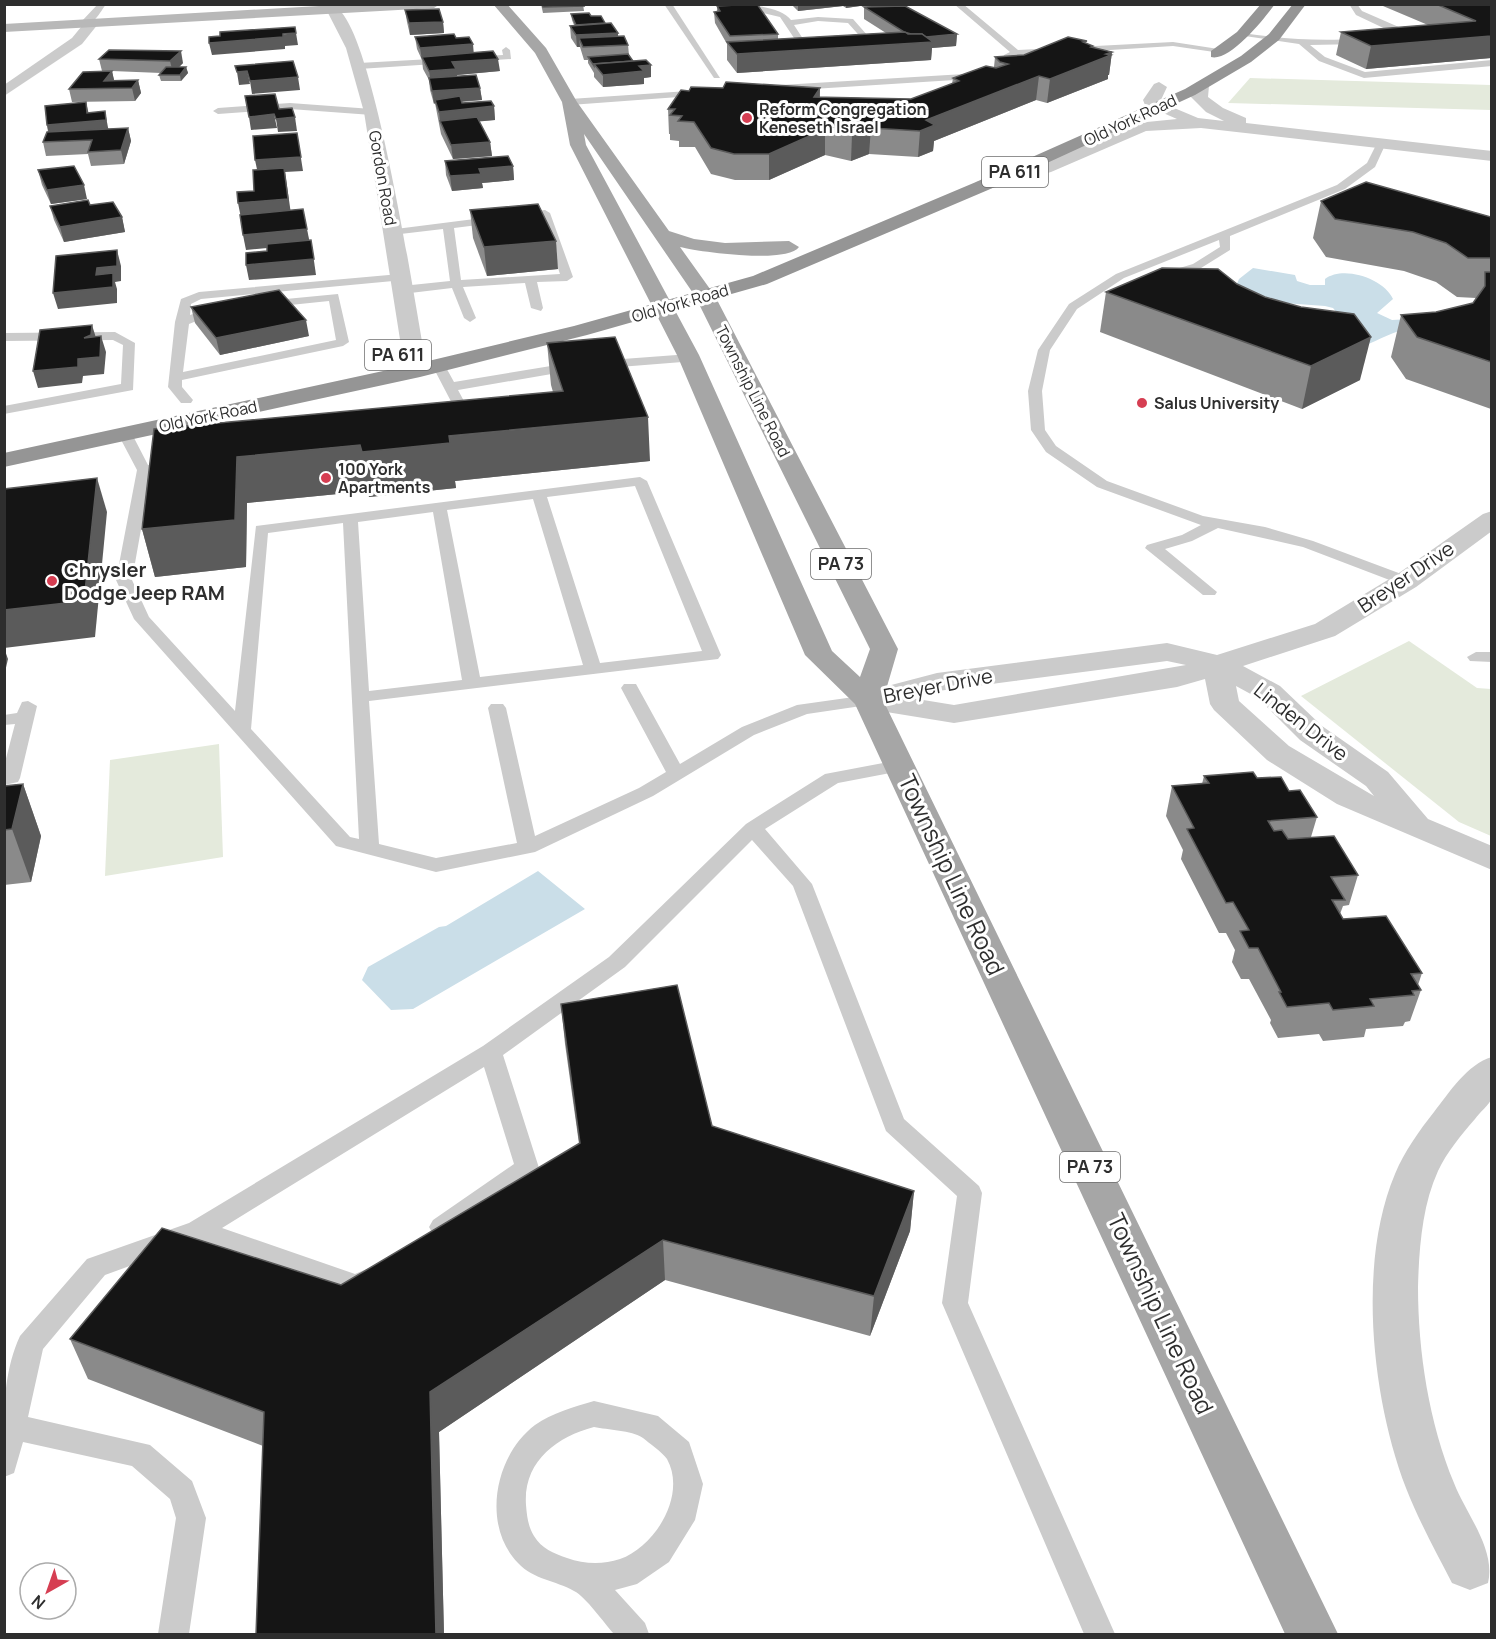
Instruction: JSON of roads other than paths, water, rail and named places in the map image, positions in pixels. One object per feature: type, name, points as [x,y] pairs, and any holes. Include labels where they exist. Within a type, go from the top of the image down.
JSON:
[{"type":"highway","points":[[1199,65],[1242,36],[1269,4]]},
{"type":"highway","name":"Old York Road","points":[[707,279],[760,280],[814,260],[1158,107],[1201,86],[1246,59],[1270,40],[1300,4]]},
{"type":"highway","name":"Old York Road","points":[[1126,102],[1174,79]]},
{"type":"highway","name":"Old York Road","points":[[4,460],[438,365],[659,298],[810,237]]},
{"type":"highway","name":"Old York Road","points":[[4,438],[659,298]]},
{"type":"main road","name":"Township Line Road","points":[[499,4],[541,51],[570,102],[662,235],[707,279],[884,649],[868,700]]},
{"type":"main road","name":"Township Line Road","points":[[570,102],[578,145],[690,358],[819,655],[868,700],[1312,1635]]},
{"type":"main road","points":[[662,235],[685,244],[721,250],[789,247]]},
{"type":"street","points":[[4,28],[434,4]]},
{"type":"street","name":"Gordon Road","points":[[334,11],[353,48],[372,112],[413,352]]},
{"type":"street","points":[[4,92],[77,40],[88,24]]},
{"type":"street","points":[[1201,86],[1198,96],[1225,116],[1246,123],[1319,136]]},
{"type":"street","points":[[1159,87],[1151,100],[1158,107],[1177,115],[1214,124]]},
{"type":"street","points":[[982,186],[1045,168],[1143,126],[1175,122],[1214,124],[1491,156]]},
{"type":"street","name":"Breyer Drive","points":[[868,700],[954,714],[1177,678],[1325,630],[1406,581],[1491,519]]},
{"type":"street","name":"Linden Drive","points":[[1216,664],[1225,704],[1278,753],[1348,797],[1491,859]]},
{"type":"street","points":[[1470,1565],[1431,1487],[1413,1429],[1404,1383],[1396,1280],[1398,1236],[1404,1208],[1416,1173],[1437,1138],[1491,1071]]},
{"type":"lane","points":[[88,24],[102,4]]},
{"type":"lane","points":[[668,4],[717,76]]},
{"type":"lane","points":[[728,4],[783,15],[801,49],[827,47]]},
{"type":"lane","points":[[958,4],[1016,53]]},
{"type":"lane","points":[[1242,36],[1301,42],[1382,39],[1398,35],[1398,30],[1359,13],[1353,4]]},
{"type":"lane","points":[[789,23],[818,19],[850,21],[871,44],[849,46]]},
{"type":"lane","points":[[1301,42],[1322,59],[1364,75],[1491,63]]},
{"type":"lane","points":[[802,98],[771,89],[1002,74],[1008,55],[1016,53],[1173,44],[1221,50]]},
{"type":"lane","points":[[359,66],[508,57],[506,50]]},
{"type":"lane","points":[[874,93],[885,82]]},
{"type":"lane","points":[[570,102],[713,93]]},
{"type":"lane","points":[[218,111],[290,106],[372,112]]},
{"type":"lane","points":[[1381,143],[1371,165],[1341,187],[1120,276],[1073,307],[1044,350],[1035,391],[1038,430],[1051,448],[1102,484],[1200,520],[1308,544],[1406,581]]},
{"type":"lane","points":[[1308,200],[1331,207]]},
{"type":"lane","points":[[186,400],[176,387],[181,322],[185,302],[199,296],[567,277],[545,213],[392,232]]},
{"type":"lane","points":[[448,225],[456,284],[470,318]]},
{"type":"lane","points":[[1120,276],[1154,277],[1197,266],[1226,248],[1224,233]]},
{"type":"lane","points":[[530,279],[537,308]]},
{"type":"lane","points":[[176,376],[343,342],[334,297],[251,306]]},
{"type":"lane","points":[[181,322],[228,309]]},
{"type":"lane","points":[[4,337],[115,336],[129,343],[128,387],[4,410]]},
{"type":"lane","points":[[450,387],[501,377],[653,359],[690,358]]},
{"type":"lane","points":[[438,365],[464,414],[441,417]]},
{"type":"lane","points":[[125,434],[144,470],[124,580],[142,619],[343,842],[436,865],[528,847],[646,792],[748,731],[803,708],[868,700]]},
{"type":"lane","points":[[144,470],[166,465]]},
{"type":"lane","points":[[242,729],[261,528],[640,481],[712,655],[360,697]]},
{"type":"lane","points":[[539,494],[593,670]]},
{"type":"lane","points":[[439,506],[472,684]]},
{"type":"lane","points":[[350,518],[369,849]]},
{"type":"lane","points":[[1209,592],[1153,548],[1187,538],[1216,523]]},
{"type":"lane","points":[[630,688],[676,774]]},
{"type":"lane","points":[[497,708],[528,847]]},
{"type":"lane","points":[[4,720],[27,712],[11,778],[4,779]]},
{"type":"lane","points":[[4,1464],[30,1344],[96,1267],[198,1230],[491,1052],[617,962],[753,828],[832,777],[899,766]]},
{"type":"lane","points":[[753,828],[802,884],[894,1124],[970,1192],[956,1303],[1100,1635]]},
{"type":"lane","points":[[423,1240],[527,1168],[491,1052]]},
{"type":"lane","points":[[198,1230],[357,1287],[386,1267]]},
{"type":"lane","points":[[588,1582],[619,1579],[648,1566],[671,1545],[685,1518],[689,1491],[684,1463],[669,1441],[648,1424],[622,1415],[594,1414],[566,1421],[543,1436],[524,1457],[512,1482],[510,1510],[516,1536],[534,1560],[558,1576],[588,1582],[634,1635]]},
{"type":"lane","points":[[11,1426],[140,1454],[182,1491],[191,1518],[174,1635]]},
{"type":"water","points":[[1253,268],[1295,275],[1297,281],[1310,285],[1325,285],[1325,279],[1342,273],[1363,276],[1381,285],[1393,299],[1377,313],[1392,320],[1411,319],[1412,328],[1393,333],[1364,346],[1351,348],[1317,335],[1256,328],[1238,314],[1230,300],[1239,279]],"holes":[[[1269,302],[1333,308],[1338,314],[1330,319],[1311,323],[1279,316],[1263,306]]]},
{"type":"water","points":[[538,871],[585,909],[413,1009],[391,1010],[362,980],[368,967],[439,927],[446,926]]},
{"type":"place","name":"Reform Congregation Keneseth Israel","points":[[747,118]]},
{"type":"place","name":"Salus University","points":[[1142,403]]},
{"type":"place","name":"100 York Apartments","points":[[326,478]]},
{"type":"place","name":"Chrysler Dodge Jeep RAM","points":[[52,581]]}]
